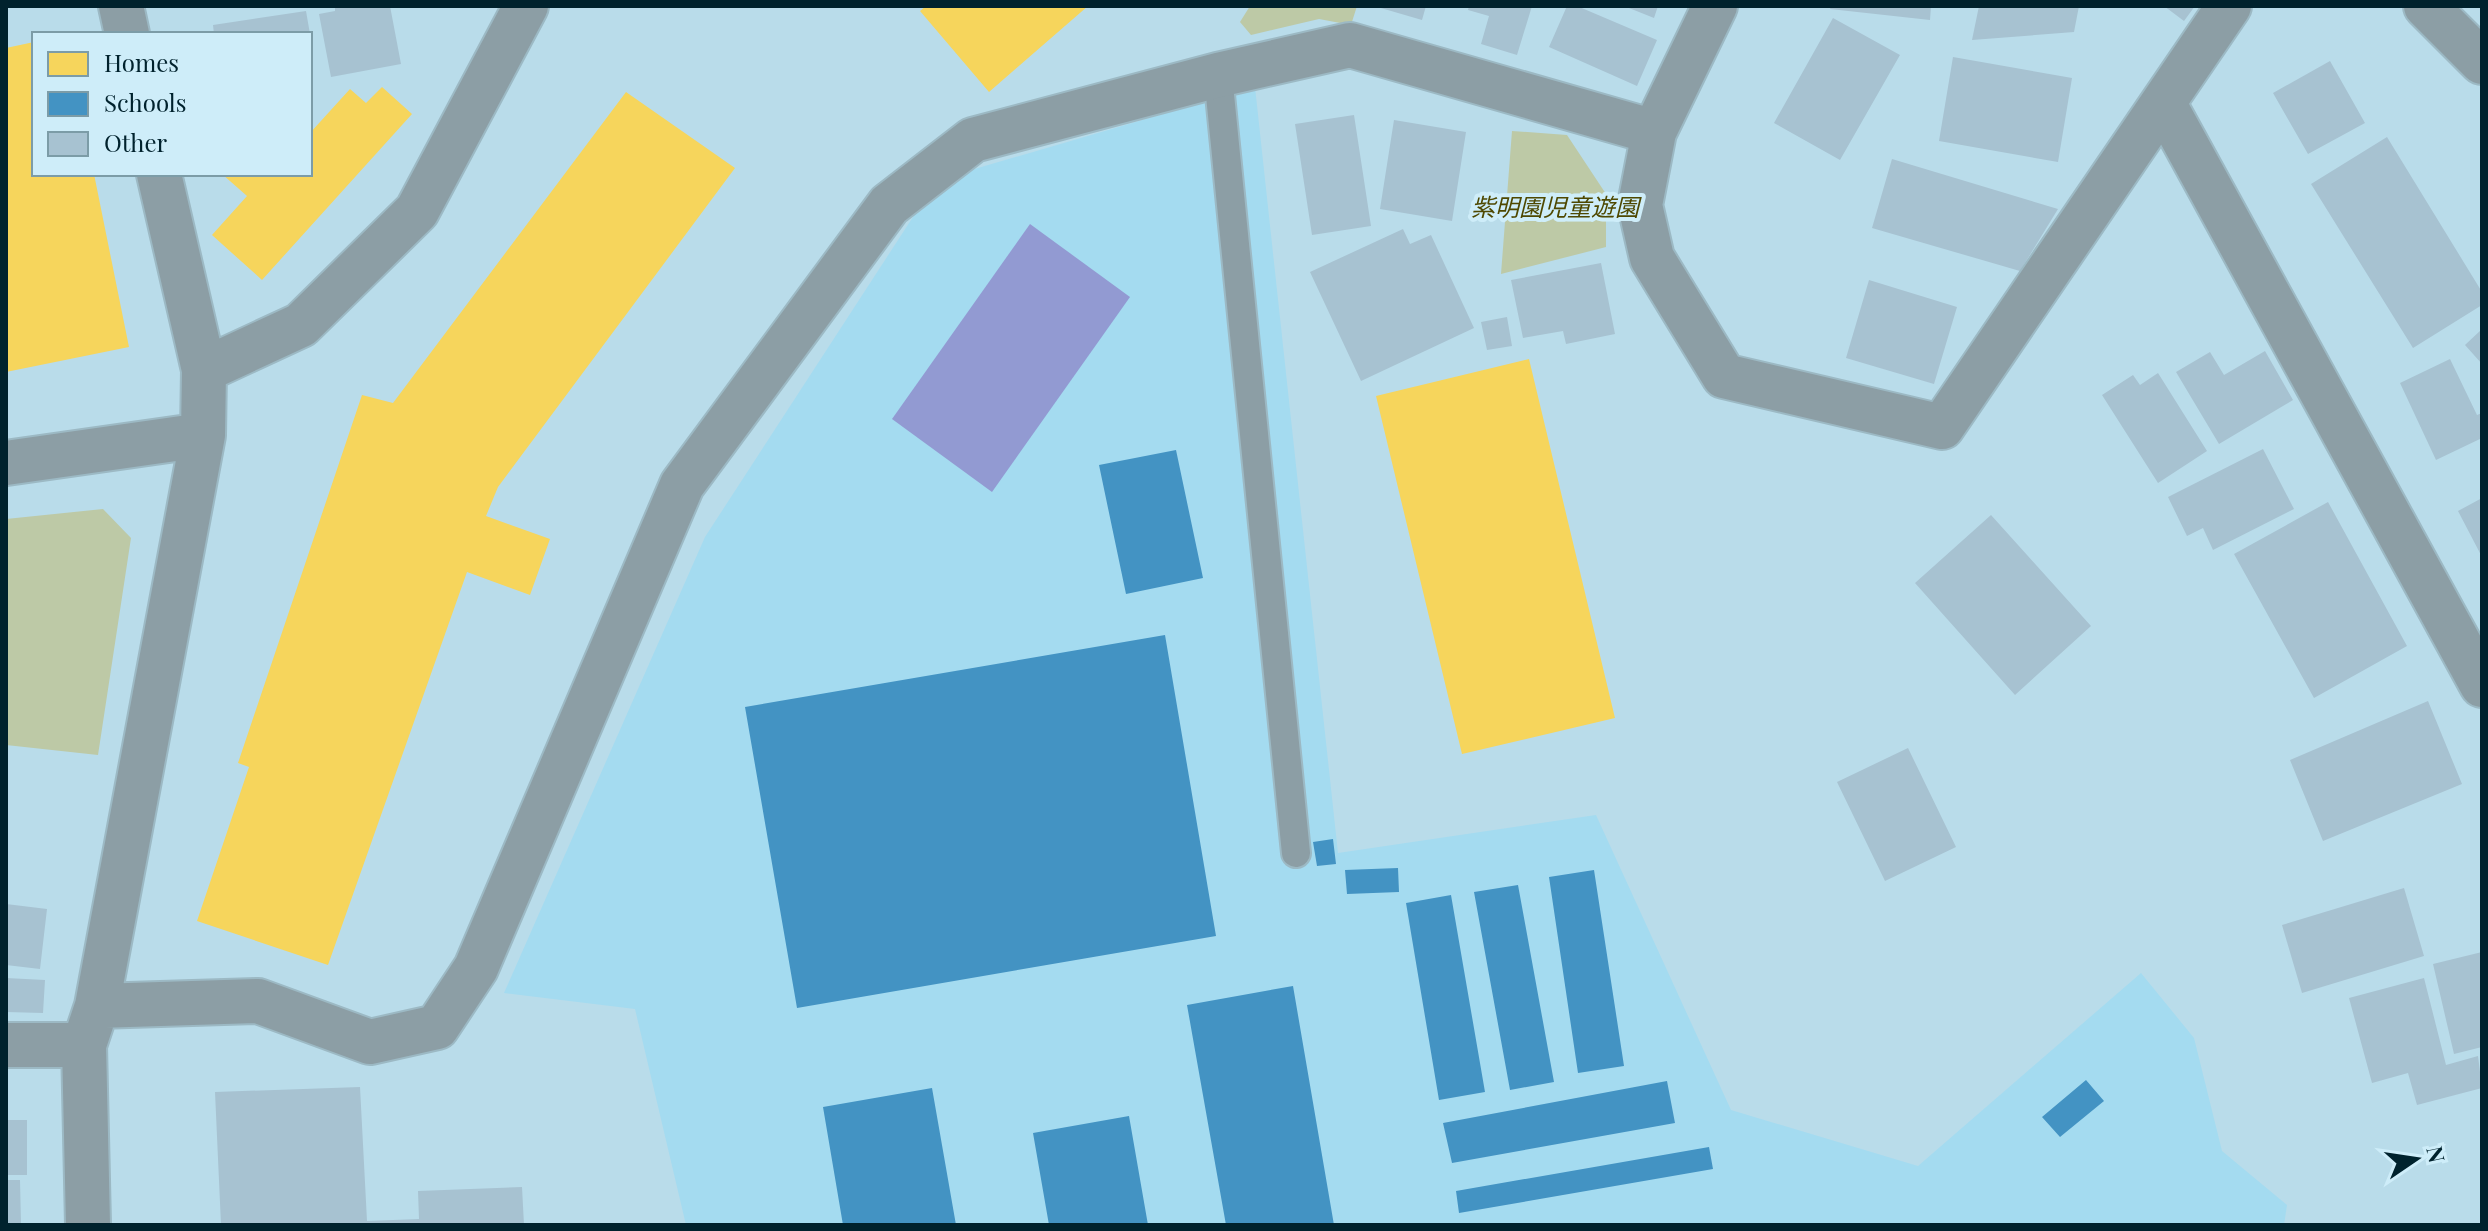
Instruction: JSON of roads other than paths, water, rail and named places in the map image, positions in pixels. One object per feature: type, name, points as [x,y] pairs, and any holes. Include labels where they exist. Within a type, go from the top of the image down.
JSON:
[{"type":"street","points":[[121,6],[127,32]]},
{"type":"street","points":[[204,370],[301,325],[417,211],[526,6]]},
{"type":"street","points":[[1715,6],[1654,132],[1640,205],[1652,258],[1724,376],[1942,427],[2229,6]]},
{"type":"street","points":[[2426,6],[2482,62]]},
{"type":"street","points":[[6,1045],[91,1025],[258,1001],[370,1042],[437,1027],[476,968],[682,485],[889,205],[973,140],[1218,75],[1350,45],[1654,132]]},
{"type":"street","points":[[2164,104],[2482,685]]},
{"type":"street","points":[[88,1225],[91,1025],[203,435],[204,370],[159,176]]},
{"type":"street","points":[[6,463],[203,435]]},
{"type":"lane","points":[[1218,75],[1296,853]]},
{"type":"park label","name":"紫明園児童遊園","points":[[1555,208]]}]
